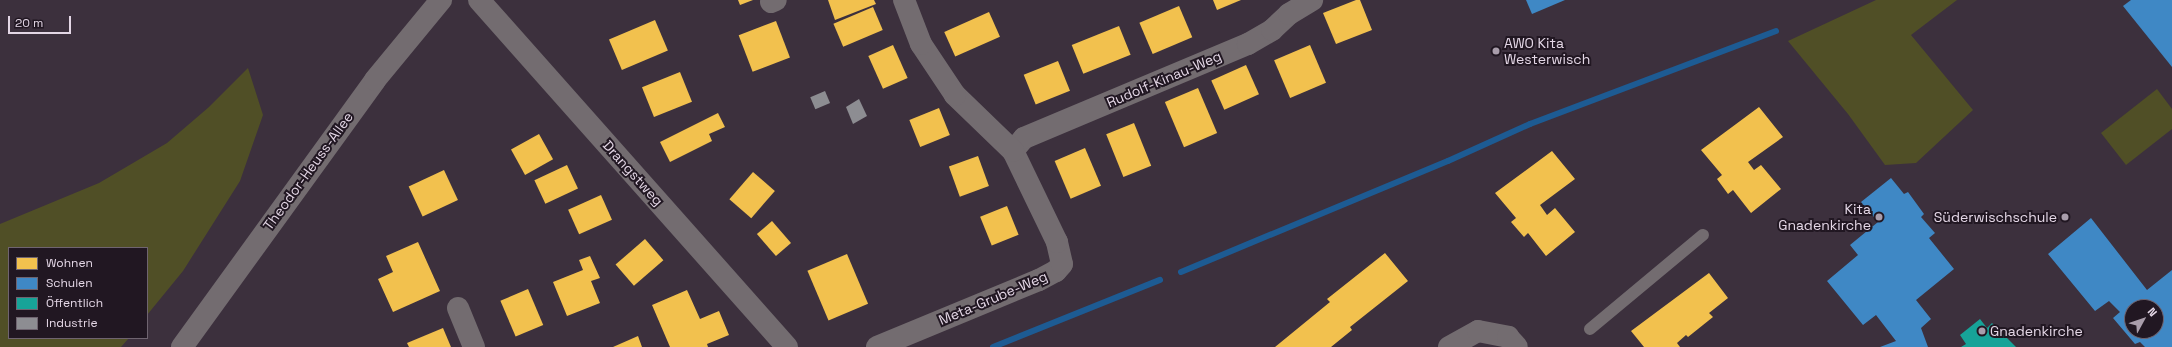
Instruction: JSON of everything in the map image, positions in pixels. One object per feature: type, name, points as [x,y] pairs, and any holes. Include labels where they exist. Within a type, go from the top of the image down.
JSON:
[{"type":"street","name":"Theodor-Heuss-Allee","points":[[182,347],[374,80],[441,0]]},
{"type":"street","name":"Drangstweg","points":[[479,0],[779,345]]},
{"type":"street","name":"Meta-Grube-Weg","points":[[877,347],[1039,280],[1056,271],[1062,264],[1057,242],[1013,151],[955,95],[921,44],[904,0]]},
{"type":"street","name":"Rudolf-Kinau-Weg","points":[[1013,151],[1024,138],[1248,44],[1272,30],[1286,7],[1312,0]]},
{"type":"street","points":[[458,308],[474,347]]},
{"type":"street","points":[[1449,347],[1478,331],[1508,337],[1517,347]]},
{"type":"lane","points":[[1590,329],[1703,236]]},
{"type":"shaded area","points":[[1876,0],[1957,0],[1911,35],[1973,110],[1916,163],[1885,165],[1848,114],[1788,41]]},
{"type":"shaded area","points":[[248,68],[263,115],[240,181],[183,271],[148,314],[148,247],[8,247],[8,339],[128,339],[121,347],[0,347],[0,224],[99,183],[167,143],[209,107]]},
{"type":"shaded area","points":[[2157,89],[2172,109],[2172,129],[2126,165],[2101,133]]},
{"type":"building: Wohnen","points":[[738,0],[753,0],[740,5]]},
{"type":"building: Wohnen","points":[[828,0],[874,0],[876,4],[835,20]]},
{"type":"building: Wohnen","points":[[1213,0],[1241,0],[1217,10]]},
{"type":"building: Wohnen","points":[[1356,0],[1360,0],[1372,30],[1336,44],[1323,13]]},
{"type":"building: Wohnen","points":[[1179,6],[1192,37],[1153,54],[1139,23]]},
{"type":"building: Wohnen","points":[[873,7],[883,30],[843,47],[833,24]]},
{"type":"building: Wohnen","points":[[989,12],[1000,37],[955,57],[944,32]]},
{"type":"building: Wohnen","points":[[655,20],[668,50],[622,70],[609,40]]},
{"type":"building: Wohnen","points":[[776,21],[790,57],[753,72],[739,35]]},
{"type":"building: Wohnen","points":[[1119,26],[1131,55],[1083,74],[1072,45]]},
{"type":"building: Wohnen","points":[[893,45],[908,78],[883,89],[868,56]]},
{"type":"building: Wohnen","points":[[1310,45],[1326,83],[1290,98],[1274,60]]},
{"type":"building: Wohnen","points":[[1058,61],[1070,91],[1036,105],[1024,75]]},
{"type":"building: Wohnen","points":[[1246,65],[1259,94],[1224,110],[1211,80]]},
{"type":"building: Wohnen","points":[[680,72],[692,102],[654,117],[642,87]]},
{"type":"building: Wohnen","points":[[1198,88],[1217,133],[1184,147],[1165,102]]},
{"type":"building: Wohnen","points":[[1759,107],[1783,137],[1748,162],[1754,170],[1761,165],[1781,189],[1751,213],[1733,190],[1728,194],[1717,179],[1722,175],[1701,150]]},
{"type":"building: Wohnen","points":[[939,108],[950,135],[920,147],[909,120]]},
{"type":"building: Wohnen","points":[[718,113],[725,127],[709,134],[712,141],[670,162],[660,142]]},
{"type":"building: Wohnen","points":[[1134,123],[1151,166],[1123,177],[1106,134]]},
{"type":"building: Wohnen","points":[[539,134],[553,159],[525,175],[511,150]]},
{"type":"building: Wohnen","points":[[1085,148],[1101,186],[1071,199],[1055,161]]},
{"type":"building: Wohnen","points":[[1552,151],[1575,179],[1540,205],[1547,215],[1555,208],[1575,232],[1546,256],[1528,233],[1524,237],[1511,222],[1516,218],[1495,193]]},
{"type":"building: Wohnen","points":[[978,156],[989,186],[960,197],[949,167]]},
{"type":"building: Wohnen","points":[[567,165],[578,189],[545,204],[534,180]]},
{"type":"building: Wohnen","points":[[444,170],[458,200],[423,216],[409,186]]},
{"type":"building: Wohnen","points":[[753,172],[775,191],[751,218],[729,199]]},
{"type":"building: Wohnen","points":[[601,195],[612,220],[579,234],[568,210]]},
{"type":"building: Wohnen","points":[[1007,206],[1019,235],[992,246],[980,217]]},
{"type":"building: Wohnen","points":[[772,221],[791,243],[776,256],[757,234]]},
{"type":"building: Wohnen","points":[[645,239],[663,260],[634,286],[616,265]]},
{"type":"building: Wohnen","points":[[418,242],[440,291],[393,312],[378,279],[393,272],[386,256]]},
{"type":"building: Wohnen","points":[[1385,253],[1408,281],[1350,327],[1352,330],[1331,347],[1275,347],[1330,302],[1327,299]]},
{"type":"building: Wohnen","points":[[847,254],[868,304],[829,321],[807,271]]},
{"type":"building: Wohnen","points":[[590,256],[600,278],[591,281],[600,303],[567,316],[553,282],[583,270],[579,260]]},
{"type":"building: Wohnen","points":[[1709,273],[1728,298],[1709,313],[1713,317],[1688,337],[1686,335],[1677,343],[1680,347],[1644,347],[1631,331]]},
{"type":"building: Wohnen","points":[[528,289],[543,325],[516,337],[500,301]]},
{"type":"building: Wohnen","points":[[687,290],[700,319],[719,311],[729,335],[707,344],[708,347],[670,347],[652,305]]},
{"type":"building: Wohnen","points":[[443,328],[451,347],[409,347],[407,343]]},
{"type":"building: Wohnen","points":[[638,336],[642,347],[613,347]]},
{"type":"building: Schulen","points":[[1526,0],[1565,0],[1532,14]]},
{"type":"building: Schulen","points":[[2131,0],[2172,0],[2172,67],[2123,6]]},
{"type":"building: Schulen","points":[[1891,178],[1904,194],[1908,192],[1924,214],[1921,217],[1935,233],[1929,238],[1954,269],[1916,300],[1931,319],[1921,328],[1928,347],[1880,347],[1896,341],[1876,315],[1863,325],[1827,281],[1858,255],[1850,245],[1878,222],[1861,202]]},
{"type":"building: Schulen","points":[[2091,218],[2147,290],[2172,270],[2172,347],[2145,347],[2140,342],[2135,344],[2131,339],[2164,339],[2164,299],[2124,299],[2124,331],[2113,318],[2120,312],[2109,301],[2095,311],[2048,254]]},
{"type":"building: Öffentlich","name":"Gnadenkirche","points":[[1980,319],[1987,328],[1992,323],[2016,347],[1961,347],[1966,344],[1960,335]]},
{"type":"building: Industrie","points":[[825,91],[830,103],[815,109],[810,97]]},
{"type":"building: Industrie","points":[[859,99],[867,116],[853,124],[846,107]]},
{"type":"waterway","points":[[1181,272],[1448,161],[1530,124],[1776,31]]},
{"type":"waterway","points":[[993,347],[1160,280]]},
{"type":"place","name":"AWO Kita Westerwisch","points":[[1496,51]]},
{"type":"place","name":"Kita Gnadenkirche","points":[[1879,217]]},
{"type":"place","name":"Süderwischschule","points":[[2065,217]]},
{"type":"place","name":"Gnadenkirche","points":[[1982,331]]}]
